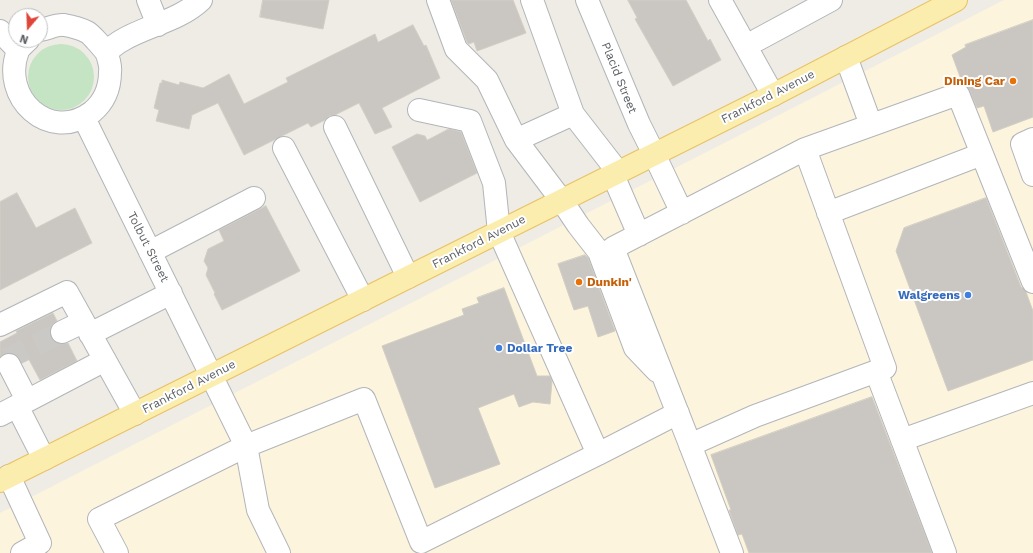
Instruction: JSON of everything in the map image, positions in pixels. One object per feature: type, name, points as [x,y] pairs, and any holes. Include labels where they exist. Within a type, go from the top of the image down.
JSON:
[{"type":"main road","name":"Frankford Avenue","points":[[5,479],[773,95],[956,0]]},
{"type":"street","points":[[148,0],[158,25]]},
{"type":"street","points":[[106,52],[122,40],[158,25],[196,5],[201,0]]},
{"type":"street","points":[[438,0],[456,49],[487,80],[516,140],[562,200],[578,225],[599,252],[635,348],[665,380]]},
{"type":"street","points":[[532,0],[573,114],[615,174],[639,234]]},
{"type":"street","name":"Placid Street","points":[[587,0],[638,124],[682,213]]},
{"type":"street","points":[[720,0],[773,95]]},
{"type":"street","points":[[757,40],[831,0]]},
{"type":"street","points":[[22,48],[12,67],[13,85],[20,101],[33,114],[49,122],[66,123],[84,118],[99,106],[108,90],[111,71],[106,52],[88,32],[62,25],[48,28]]},
{"type":"street","points":[[846,57],[871,125]]},
{"type":"street","points":[[732,553],[613,248],[805,149],[958,94],[1033,282]]},
{"type":"street","points":[[419,110],[470,121],[494,183],[500,232],[598,454]]},
{"type":"street","points":[[516,140],[573,114]]},
{"type":"street","name":"Tolbut Street","points":[[84,118],[246,446],[258,510],[279,553]]},
{"type":"street","points":[[335,127],[408,277]]},
{"type":"street","points":[[1033,139],[1022,144],[1033,175]]},
{"type":"street","points":[[284,148],[363,300]]},
{"type":"street","points":[[690,445],[756,416],[885,368],[805,149]]},
{"type":"street","points":[[828,213],[982,154]]},
{"type":"street","points":[[150,252],[254,198]]},
{"type":"street","points":[[0,325],[67,292],[135,414]]},
{"type":"street","points":[[62,332],[87,328],[171,293]]},
{"type":"street","points":[[15,407],[105,360]]},
{"type":"street","points":[[9,365],[15,407],[44,459]]},
{"type":"street","points":[[876,372],[945,553]]},
{"type":"street","points":[[902,440],[1031,393]]},
{"type":"street","points":[[117,553],[99,519],[246,446],[364,399],[421,542],[678,413]]},
{"type":"street","points":[[5,479],[40,543],[22,553]]},
{"type":"shaded area","points":[[1004,0],[1033,0],[1033,553],[0,553],[0,513]]},
{"type":"green space","points":[[61,44],[74,46],[84,54],[92,64],[94,77],[92,90],[84,100],[74,108],[61,110],[48,108],[38,100],[30,90],[28,77],[30,64],[38,54],[46,48],[48,48],[48,46]]},
{"type":"building","points":[[263,0],[329,0],[323,29],[260,17]]},
{"type":"building","points":[[451,0],[513,0],[526,33],[477,51],[474,42],[469,44],[467,42]]},
{"type":"building","points":[[628,0],[686,0],[708,41],[710,39],[721,60],[673,86],[635,19],[637,18]]},
{"type":"building","points":[[1033,20],[1033,117],[993,132],[984,106],[977,108],[969,89],[962,82],[952,55],[966,47],[965,45]]},
{"type":"building","points":[[413,25],[424,46],[426,45],[440,78],[382,108],[392,127],[375,134],[359,103],[335,115],[329,116],[325,120],[311,127],[308,123],[244,155],[218,103],[192,115],[189,129],[156,121],[159,110],[154,108],[162,80],[179,85],[180,82],[203,88],[229,74],[244,104],[288,82],[286,78],[375,34],[378,42]]},
{"type":"building","points":[[449,129],[461,132],[477,173],[420,202],[392,147],[417,134],[425,136],[427,140]]},
{"type":"building","points":[[17,193],[36,228],[75,208],[92,243],[0,290],[0,202]]},
{"type":"building","points":[[986,198],[1021,287],[1026,292],[1033,311],[1033,360],[948,391],[896,251],[904,228]]},
{"type":"building","points":[[266,206],[300,271],[222,310],[206,275],[208,268],[204,261],[208,249],[224,241],[219,230]]},
{"type":"building","points":[[585,255],[588,258],[615,331],[598,337],[588,306],[574,310],[558,264]]},
{"type":"building","points":[[504,288],[537,376],[550,376],[552,381],[550,404],[533,402],[519,407],[514,394],[478,408],[500,464],[435,488],[382,346],[464,315],[462,309],[479,303],[477,298]]},
{"type":"building","points":[[53,313],[57,321],[52,325],[50,331],[51,338],[55,342],[61,344],[68,343],[77,361],[40,380],[27,356],[20,359],[15,354],[9,353],[0,357],[0,342],[17,333],[16,331]]},
{"type":"building","points":[[872,397],[932,553],[749,553],[742,534],[738,535],[729,510],[731,510],[711,455]]},
{"type":"tunnel","points":[[6,359],[62,332]]},
{"type":"place","name":"Dining Car","points":[[1013,81]]},
{"type":"place","name":"Dunkin'","points":[[579,282]]},
{"type":"place","name":"Walgreens","points":[[968,295]]},
{"type":"place","name":"Dollar Tree","points":[[499,348]]}]
